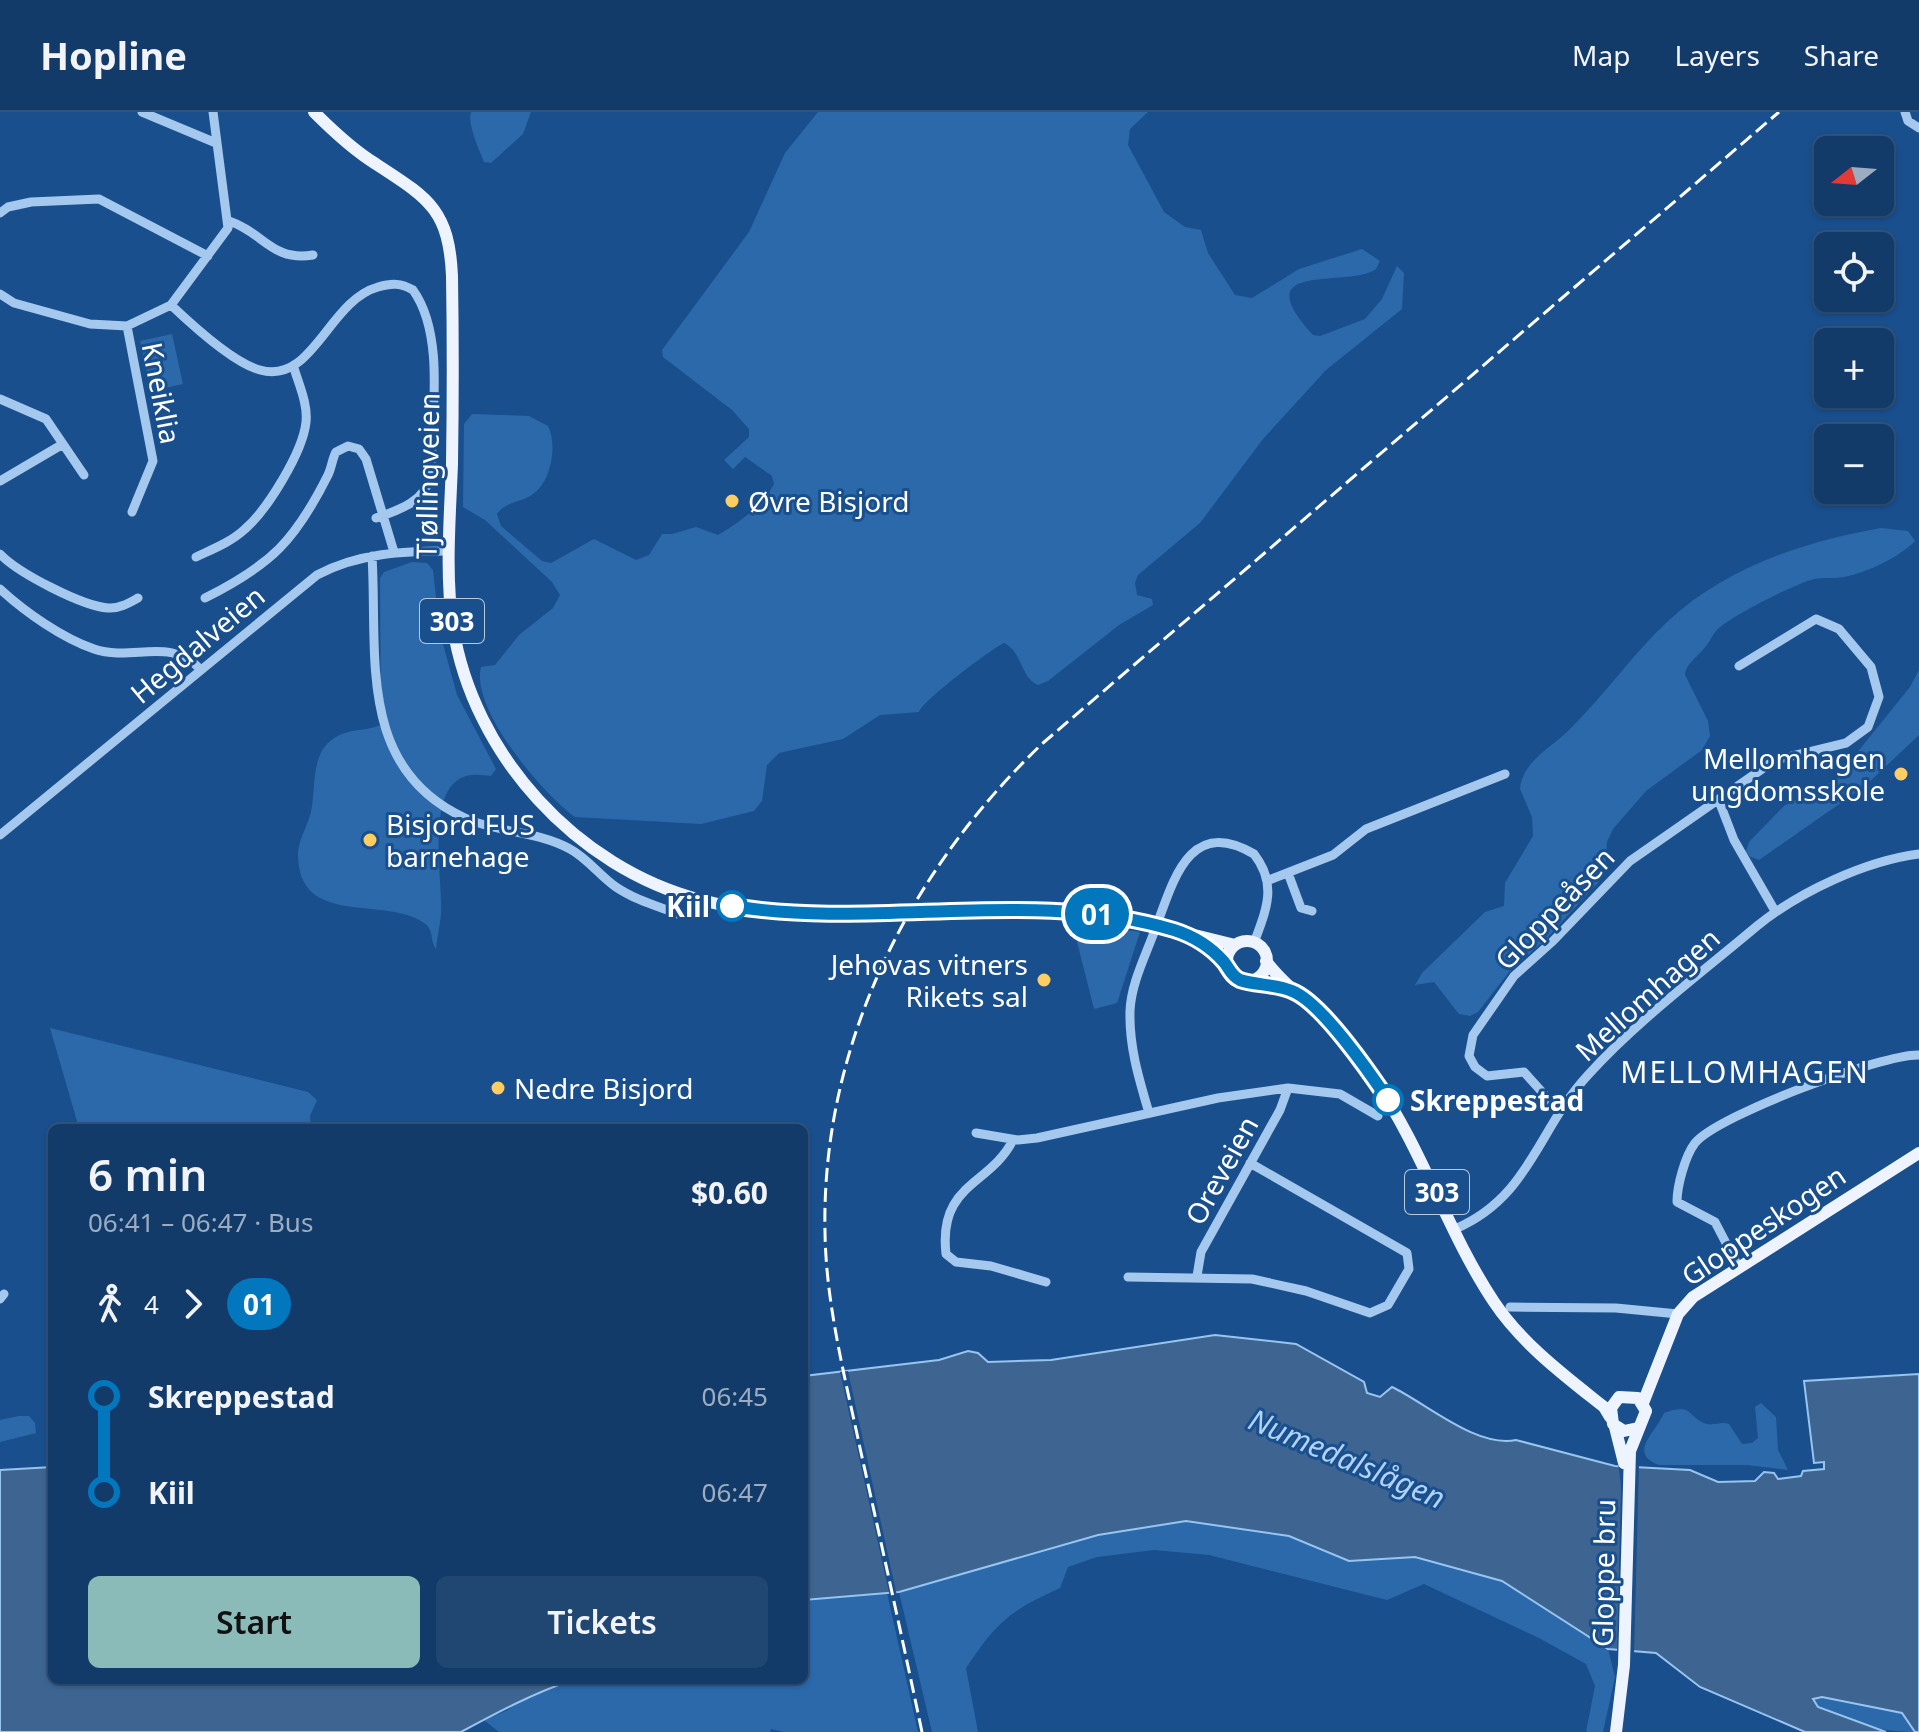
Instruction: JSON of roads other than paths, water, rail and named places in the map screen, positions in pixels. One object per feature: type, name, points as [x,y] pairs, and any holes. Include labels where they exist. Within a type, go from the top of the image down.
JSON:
[{"type":"main road","name":"Tjøllingveien","points":[[314,112],[347,143],[420,191],[436,209],[446,230],[452,264],[453,314],[449,551],[454,632],[472,694],[513,769],[573,833],[634,873],[702,900],[778,911],[1063,912],[1156,925],[1196,938]]},
{"type":"main road","name":"303","points":[[1196,938],[1235,945],[1254,943],[1263,950],[1266,961],[1292,991],[1336,1031],[1375,1081],[1402,1125],[1503,1315],[1537,1351],[1584,1391],[1613,1422],[1626,1446]]},
{"type":"main road","name":"303","points":[[1196,938],[1238,979],[1292,991]]},
{"type":"main road","points":[[1227,966],[1228,953],[1235,945]]},
{"type":"main road","points":[[1253,980],[1263,972],[1266,961]]},
{"type":"main road","name":"Gloppeskogen","points":[[1643,1403],[1678,1314],[1693,1297],[1918,1156]]},
{"type":"main road","name":"Gloppeskogen","points":[[1622,1396],[1643,1381],[1658,1361]]},
{"type":"main road","points":[[1584,1391],[1622,1396],[1643,1403],[1646,1416],[1626,1446]]},
{"type":"main road","points":[[1622,1396],[1612,1404],[1613,1422],[1624,1431],[1638,1428]]},
{"type":"main road","name":"Gloppe bru","points":[[1616,1732],[1624,1665],[1629,1482],[1626,1446]]},
{"type":"street","points":[[142,112],[216,143]]},
{"type":"street","points":[[213,112],[229,221],[284,254],[295,258],[313,255]]},
{"type":"street","points":[[1905,112],[1908,121],[1919,128]]},
{"type":"street","points":[[0,213],[8,207],[31,202],[99,199],[208,256]]},
{"type":"street","name":"Kneiklia","points":[[0,294],[14,303],[90,324],[127,326],[171,305],[219,243],[229,221]]},
{"type":"street","points":[[171,305],[254,368],[274,372],[294,368],[340,311],[358,294],[397,283],[413,290],[432,342],[431,474],[425,492],[380,516]]},
{"type":"street","name":"Kneiklia","points":[[127,326],[153,461],[132,512]]},
{"type":"street","points":[[196,557],[232,539],[254,521],[293,459],[304,435],[306,412],[294,368]]},
{"type":"street","points":[[0,399],[38,413],[84,475]]},
{"type":"street","points":[[0,481],[63,444]]},
{"type":"street","points":[[205,598],[250,576],[288,542],[303,522],[331,470],[333,457],[341,448],[353,446],[362,452],[394,552]]},
{"type":"street","name":"Hegdalveien","points":[[0,835],[317,575],[350,560],[394,552],[449,551]]},
{"type":"street","points":[[0,554],[27,576],[100,607],[117,608],[138,598]]},
{"type":"street","points":[[372,556],[377,697],[394,749],[419,790],[441,806],[491,829],[571,849],[617,888],[678,914]]},
{"type":"street","points":[[0,589],[31,614],[97,650],[180,652],[200,669]]},
{"type":"street","name":"Gloppeåsen","points":[[1560,1112],[1524,1072],[1516,1070],[1493,1076],[1481,1073],[1469,1056],[1473,1035],[1514,976],[1553,941],[1630,861],[1775,760],[1846,743],[1868,727],[1879,697],[1871,667],[1839,629],[1816,619],[1739,666]]},
{"type":"street","points":[[1269,880],[1333,855],[1366,829],[1505,774]]},
{"type":"street","points":[[1719,801],[1734,840],[1775,911]]},
{"type":"street","points":[[1149,1113],[1133,1056],[1130,1005],[1136,980],[1179,866],[1198,849],[1215,843],[1233,844],[1254,854],[1269,880],[1270,896],[1254,943]]},
{"type":"street","name":"Mellomhagen","points":[[1455,1229],[1487,1213],[1506,1196],[1540,1149],[1560,1112],[1606,1056],[1775,911],[1863,870],[1919,854]]},
{"type":"street","points":[[1288,873],[1301,908],[1312,911]]},
{"type":"street","points":[[1738,1266],[1715,1222],[1677,1202],[1693,1146],[1731,1119],[1783,1098],[1847,1073],[1900,1057],[1919,1055]]},
{"type":"street","points":[[976,1133],[1013,1140],[1251,1091],[1288,1088],[1340,1094],[1378,1116]]},
{"type":"street","name":"Oreveien","points":[[1197,1276],[1201,1252],[1288,1088]]},
{"type":"street","points":[[1013,1140],[1009,1149],[975,1180],[948,1215],[944,1231],[946,1254],[956,1262],[991,1266],[1046,1282]]},
{"type":"street","points":[[1128,1277],[1197,1276],[1281,1284],[1370,1313],[1388,1305],[1409,1269],[1410,1258],[1401,1249],[1250,1163]]},
{"type":"street","points":[[1510,1307],[1616,1308],[1678,1314]]},
{"type":"water","name":"Numedalslågen","points":[[1215,1335],[1296,1344],[1364,1382],[1367,1393],[1380,1397],[1392,1387],[1468,1431],[1485,1437],[1501,1441],[1516,1440],[1615,1466],[1690,1470],[1718,1482],[1755,1481],[1764,1472],[1774,1473],[1778,1479],[1801,1476],[1803,1471],[1824,1469],[1824,1462],[1814,1463],[1804,1381],[1919,1374],[1919,1732],[1915,1732],[1902,1713],[1822,1697],[1813,1699],[1818,1707],[1886,1732],[1805,1732],[1700,1687],[1656,1653],[1608,1649],[1502,1581],[1415,1557],[1349,1561],[1289,1536],[1186,1521],[1098,1535],[899,1592],[808,1600],[808,1376],[939,1360],[968,1351],[978,1353],[988,1362],[1051,1360]]},
{"type":"water","points":[[48,1467],[48,1684],[562,1684],[461,1732],[0,1732],[0,1470]]},
{"type":"railway","points":[[922,1732],[837,1341],[825,1232],[828,1162],[839,1094],[857,1028],[883,965],[915,904],[952,846],[995,793],[1043,743],[1779,112]]},
{"type":"place","name":"Øvre Bisjord","points":[[732,501]]},
{"type":"place","name":"Mellomhagen ungdomsskole","points":[[1901,774]]},
{"type":"place","name":"Bisjord FUS barnehage","points":[[370,840]]},
{"type":"place","name":"Kiil","points":[[732,906]]},
{"type":"place","name":"Jehovas vitners Rikets sal","points":[[1044,980]]},
{"type":"place","name":"Nedre Bisjord","points":[[498,1088]]},
{"type":"place","name":"Skreppestad","points":[[1388,1100]]},
{"type":"district","name":"MELLOMHAGEN","points":[[1745,1071]]}]
